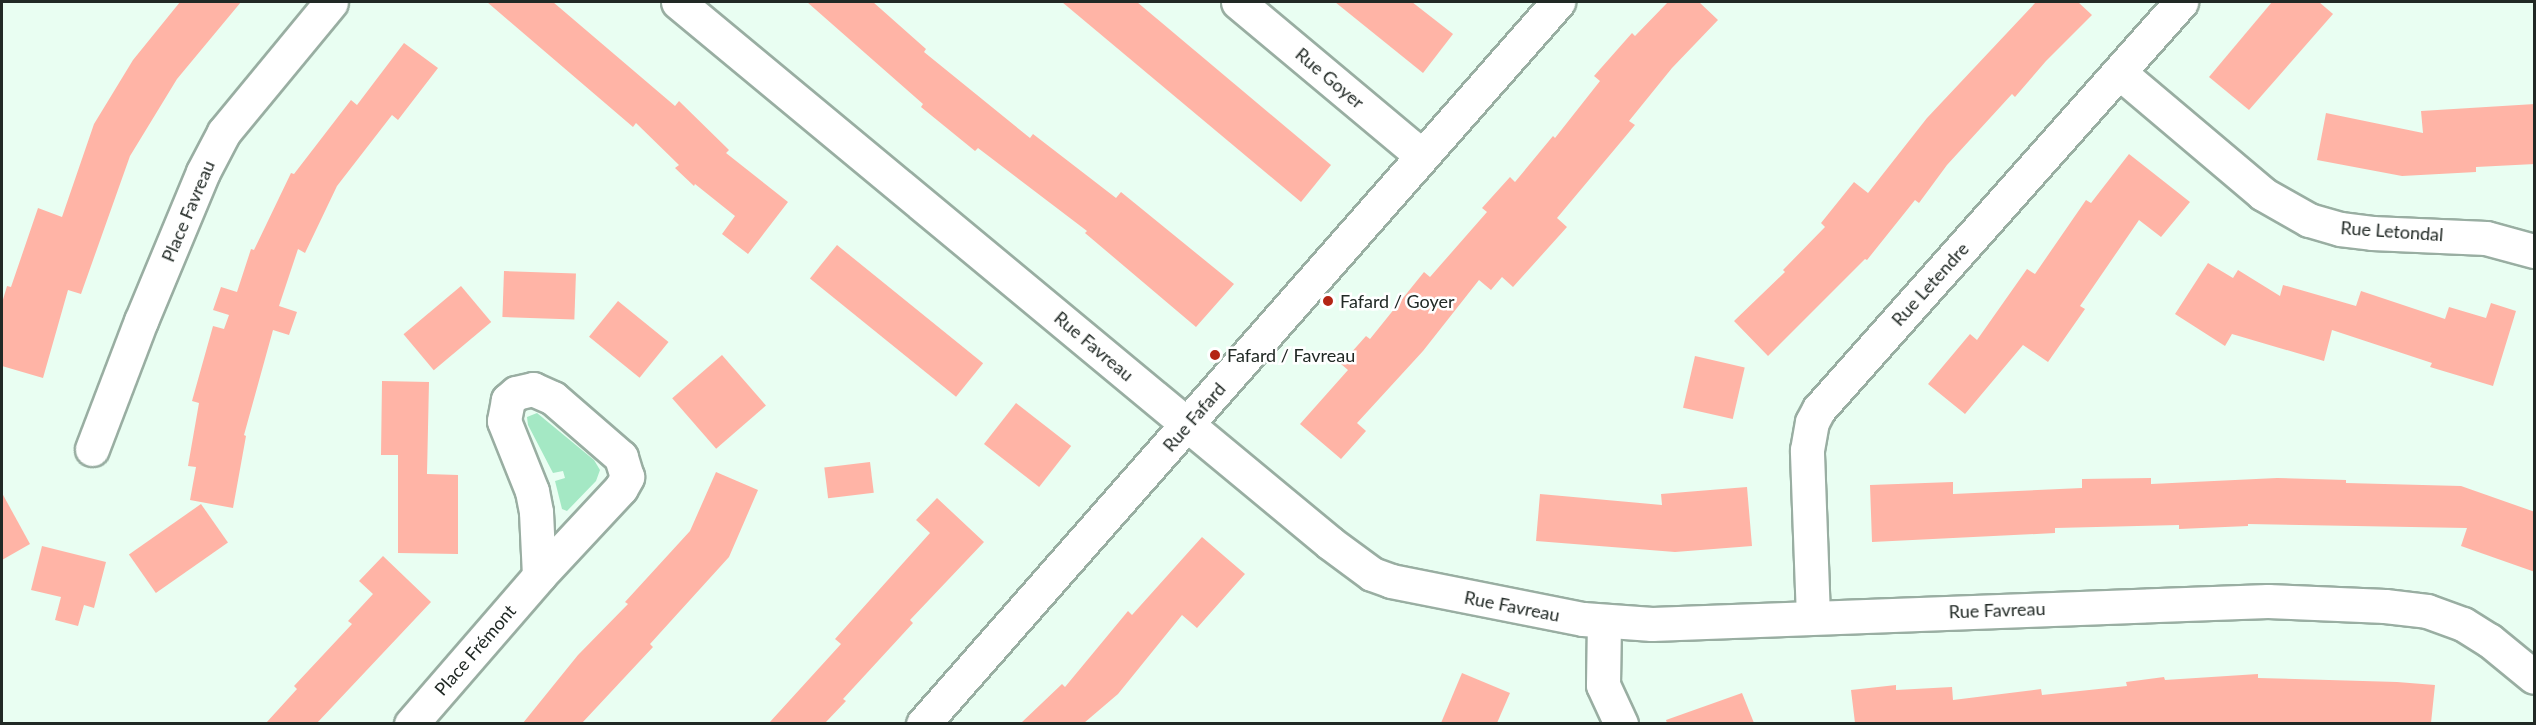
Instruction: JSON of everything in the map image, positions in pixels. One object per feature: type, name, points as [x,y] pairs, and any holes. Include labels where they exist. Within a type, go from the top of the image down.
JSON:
[{"type":"street","name":"Place Favreau","points":[[92,449],[150,299],[203,172],[224,132],[331,2]]},
{"type":"street","name":"Rue Favreau","points":[[678,2],[1330,543],[1372,574],[1415,587],[1604,621],[1652,624],[2268,601],[2385,606],[2427,611],[2463,624],[2535,676]]},
{"type":"street","name":"Rue Goyer","points":[[1238,2],[1421,155]]},
{"type":"street","name":"Rue Fafard","points":[[923,723],[1558,2]]},
{"type":"street","name":"Rue Letendre","points":[[1813,617],[1807,450],[1812,422],[1819,409],[2181,2]]},
{"type":"street","name":"Rue Letondal","points":[[2120,73],[2263,194],[2309,220],[2340,229],[2372,233],[2486,238],[2535,251]]},
{"type":"street","name":"Place Frémont","points":[[411,723],[539,576],[621,488],[627,470],[621,458],[561,405],[542,392],[533,389],[516,393],[508,400],[504,421],[532,491],[536,512],[539,576]]},
{"type":"street","points":[[1604,621],[1603,685],[1610,720]]},
{"type":"green space","points":[[537,413],[594,460],[600,470],[596,481],[567,511],[562,509],[555,481],[565,478],[563,471],[553,473],[528,425],[527,417]]},
{"type":"building","points":[[180,2],[241,2],[177,79],[130,156],[81,294],[68,290],[43,378],[2,366],[2,303],[7,286],[11,287],[38,208],[62,217],[94,124],[133,60]]},
{"type":"building","points":[[487,2],[553,2],[675,106],[679,101],[729,150],[726,153],[788,202],[748,254],[722,234],[735,216],[695,184],[694,186],[675,168],[679,165],[636,123],[633,127]]},
{"type":"building","points":[[807,2],[873,2],[926,49],[924,52],[1030,138],[1033,134],[1116,198],[1121,192],[1234,284],[1196,327],[1085,233],[1087,231],[978,148],[975,151],[921,107],[923,104]]},
{"type":"building","points":[[1062,2],[1137,2],[1331,165],[1301,202]]},
{"type":"building","points":[[1335,2],[1412,2],[1453,34],[1423,73]]},
{"type":"building","points":[[1668,2],[1699,2],[1718,20],[1672,68],[1629,121],[1635,125],[1557,218],[1567,227],[1513,287],[1502,277],[1491,290],[1479,280],[1423,351],[1357,423],[1366,431],[1341,459],[1300,424],[1348,370],[1341,364],[1366,336],[1370,339],[1424,272],[1430,277],[1487,212],[1482,208],[1510,177],[1515,182],[1553,136],[1555,138],[1600,81],[1594,76],[1632,33],[1635,36]]},
{"type":"building","points":[[2036,2],[2078,2],[2092,15],[2046,61],[2015,97],[2012,94],[1947,165],[1919,203],[1915,200],[1867,260],[1865,259],[1768,356],[1734,321],[1785,272],[1783,270],[1825,227],[1821,223],[1854,182],[1868,193],[1927,118]]},
{"type":"building","points":[[2272,2],[2319,2],[2333,14],[2249,110],[2209,77]]},
{"type":"building","points":[[404,43],[438,68],[398,120],[392,115],[337,186],[305,253],[298,249],[279,306],[297,312],[289,335],[273,330],[244,435],[246,436],[233,508],[190,500],[196,467],[188,466],[199,403],[192,401],[213,326],[224,329],[229,315],[213,310],[221,287],[237,292],[251,249],[254,250],[291,173],[294,174],[351,100],[357,105]]},
{"type":"building","points":[[2535,104],[2535,164],[2476,167],[2476,172],[2402,176],[2317,160],[2326,113],[2423,133],[2421,111]]},
{"type":"building","points":[[2129,154],[2190,202],[2161,237],[2139,220],[2080,306],[2085,309],[2048,362],[2023,345],[1965,414],[1928,384],[1970,334],[1977,340],[2027,269],[2035,274],[2086,200],[2091,203]]},
{"type":"building","points":[[837,245],[983,363],[956,397],[810,278]]},
{"type":"building","points":[[2208,263],[2233,278],[2238,270],[2280,296],[2283,285],[2356,306],[2361,291],[2445,319],[2449,307],[2486,318],[2491,303],[2516,311],[2493,386],[2430,367],[2432,363],[2332,330],[2324,361],[2232,334],[2225,346],[2175,314]]},
{"type":"building","points":[[504,271],[576,274],[574,319],[502,317]]},
{"type":"building","points":[[461,286],[491,322],[434,370],[404,334]]},
{"type":"building","points":[[618,301],[669,342],[640,378],[589,337]]},
{"type":"building","points":[[722,355],[766,406],[716,449],[672,398]]},
{"type":"building","points":[[1695,356],[1745,367],[1733,419],[1683,408]]},
{"type":"building","points":[[382,381],[429,382],[427,474],[458,475],[458,554],[398,553],[398,455],[381,455]]},
{"type":"building","points":[[1016,403],[1071,446],[1039,487],[984,444]]},
{"type":"building","points":[[870,462],[874,493],[828,498],[824,468]]},
{"type":"building","points":[[716,472],[758,490],[729,557],[650,644],[653,647],[582,723],[523,723],[578,655],[628,604],[625,602],[690,531]]},
{"type":"building","points":[[2151,478],[2151,484],[2277,478],[2346,480],[2346,483],[2461,486],[2535,512],[2535,572],[2461,546],[2467,528],[2248,524],[2248,526],[2179,529],[2179,525],[2055,528],[2055,533],[1872,542],[1870,485],[1953,482],[1953,494],[2082,488],[2082,479]]},
{"type":"building","points":[[1747,487],[1752,546],[1675,552],[1536,541],[1540,494],[1662,505],[1661,494]]},
{"type":"building","points":[[2,493],[30,544],[2,560]]},
{"type":"building","points":[[937,498],[984,542],[910,620],[913,623],[843,699],[846,701],[825,723],[769,723],[841,644],[835,639],[930,533],[916,520]]},
{"type":"building","points":[[201,504],[228,543],[156,593],[129,554]]},
{"type":"building","points":[[1202,537],[1245,574],[1197,628],[1182,615],[1118,694],[1084,723],[1021,723],[1062,684],[1065,687],[1128,611],[1132,615]]},
{"type":"building","points":[[42,546],[106,562],[94,608],[84,605],[78,626],[55,620],[61,597],[31,590]]},
{"type":"building","points":[[383,556],[431,602],[317,723],[266,723],[297,689],[294,686],[352,624],[348,621],[373,594],[359,581]]},
{"type":"building","points":[[1462,673],[1510,693],[1497,723],[1441,723]]},
{"type":"building","points":[[2258,674],[2258,678],[2435,685],[2431,723],[1855,723],[1851,690],[1896,685],[1896,690],[1952,687],[1953,700],[2041,689],[2042,695],[2127,686],[2126,682],[2164,677],[2165,680]]},
{"type":"building","points":[[1742,693],[1754,723],[1667,723],[1666,720]]},
{"type":"place","name":"Fafard / Goyer","points":[[1328,301]]},
{"type":"place","name":"Fafard / Favreau","points":[[1215,355]]}]
